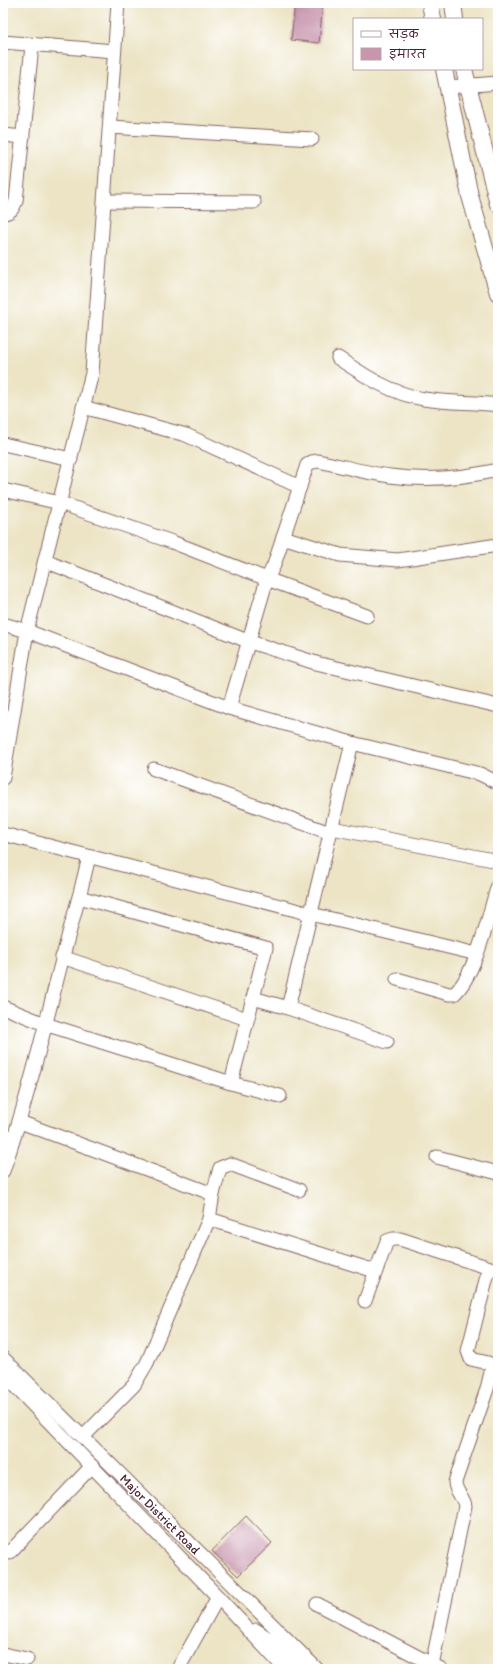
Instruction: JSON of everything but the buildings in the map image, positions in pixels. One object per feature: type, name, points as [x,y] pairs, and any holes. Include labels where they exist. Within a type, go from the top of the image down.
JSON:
[{"type":"main road","points":[[430,3],[433,18]]},
{"type":"main road","points":[[453,3],[455,18]]},
{"type":"main road","points":[[444,70],[470,196],[498,293]]},
{"type":"main road","points":[[464,70],[498,204]]},
{"type":"street","points":[[3,778],[27,631],[92,373],[118,3]]},
{"type":"street","points":[[3,42],[32,46],[114,51]]},
{"type":"street","points":[[3,213],[8,213],[13,208],[16,201],[32,46]]},
{"type":"street","points":[[448,87],[498,83]]},
{"type":"street","points":[[110,127],[312,139]]},
{"type":"street","points":[[3,135],[22,137]]},
{"type":"street","points":[[105,201],[254,202]]},
{"type":"street","points":[[338,358],[367,377],[396,391],[424,399],[498,405]]},
{"type":"street","points":[[83,407],[186,435],[300,487]]},
{"type":"street","points":[[3,444],[71,459]]},
{"type":"street","points":[[229,708],[268,579],[307,466],[318,460],[390,476],[433,478],[477,475],[498,470]]},
{"type":"street","points":[[3,490],[60,503],[172,542],[367,616]]},
{"type":"street","points":[[283,537],[340,554],[398,560],[498,545]]},
{"type":"street","points":[[45,560],[250,642],[316,663],[498,706]]},
{"type":"street","points":[[3,624],[27,631],[229,708],[352,743],[480,774],[498,783]]},
{"type":"street","points":[[288,1008],[352,743]]},
{"type":"street","points":[[154,769],[331,830],[498,861]]},
{"type":"street","points":[[3,834],[311,914],[477,954]]},
{"type":"street","points":[[3,1171],[20,1122],[44,1024],[89,857]]},
{"type":"street","points":[[397,979],[454,994],[459,990],[477,954],[498,885]]},
{"type":"street","points":[[79,897],[266,948],[231,1083]]},
{"type":"street","points":[[62,957],[248,1019]]},
{"type":"street","points":[[253,998],[288,1008],[387,1042]]},
{"type":"street","points":[[3,1007],[44,1024],[231,1083],[280,1096]]},
{"type":"street","points":[[20,1122],[213,1194]]},
{"type":"street","points":[[437,1157],[498,1173]]},
{"type":"street","points":[[82,1437],[134,1385],[147,1363],[209,1219],[213,1194],[220,1168],[230,1164],[299,1190]]},
{"type":"street","points":[[209,1219],[375,1271]]},
{"type":"street","points":[[318,1604],[437,1667],[464,1506],[464,1500],[456,1489],[455,1482],[487,1389],[492,1368],[488,1363],[471,1358],[468,1351],[494,1269],[400,1239],[393,1239],[387,1241],[365,1301]]},
{"type":"street","name":"Major District Road","points":[[3,1358],[317,1669]]},
{"type":"street","points":[[3,1374],[218,1597],[285,1669]]},
{"type":"street","points":[[9,1553],[92,1466]]},
{"type":"street","points":[[178,1669],[218,1597]]},
{"type":"street","points":[[256,1610],[275,1643]]},
{"type":"street","points":[[240,1621],[275,1643],[300,1668]]},
{"type":"street","points":[[3,1654],[27,1659]]}]
